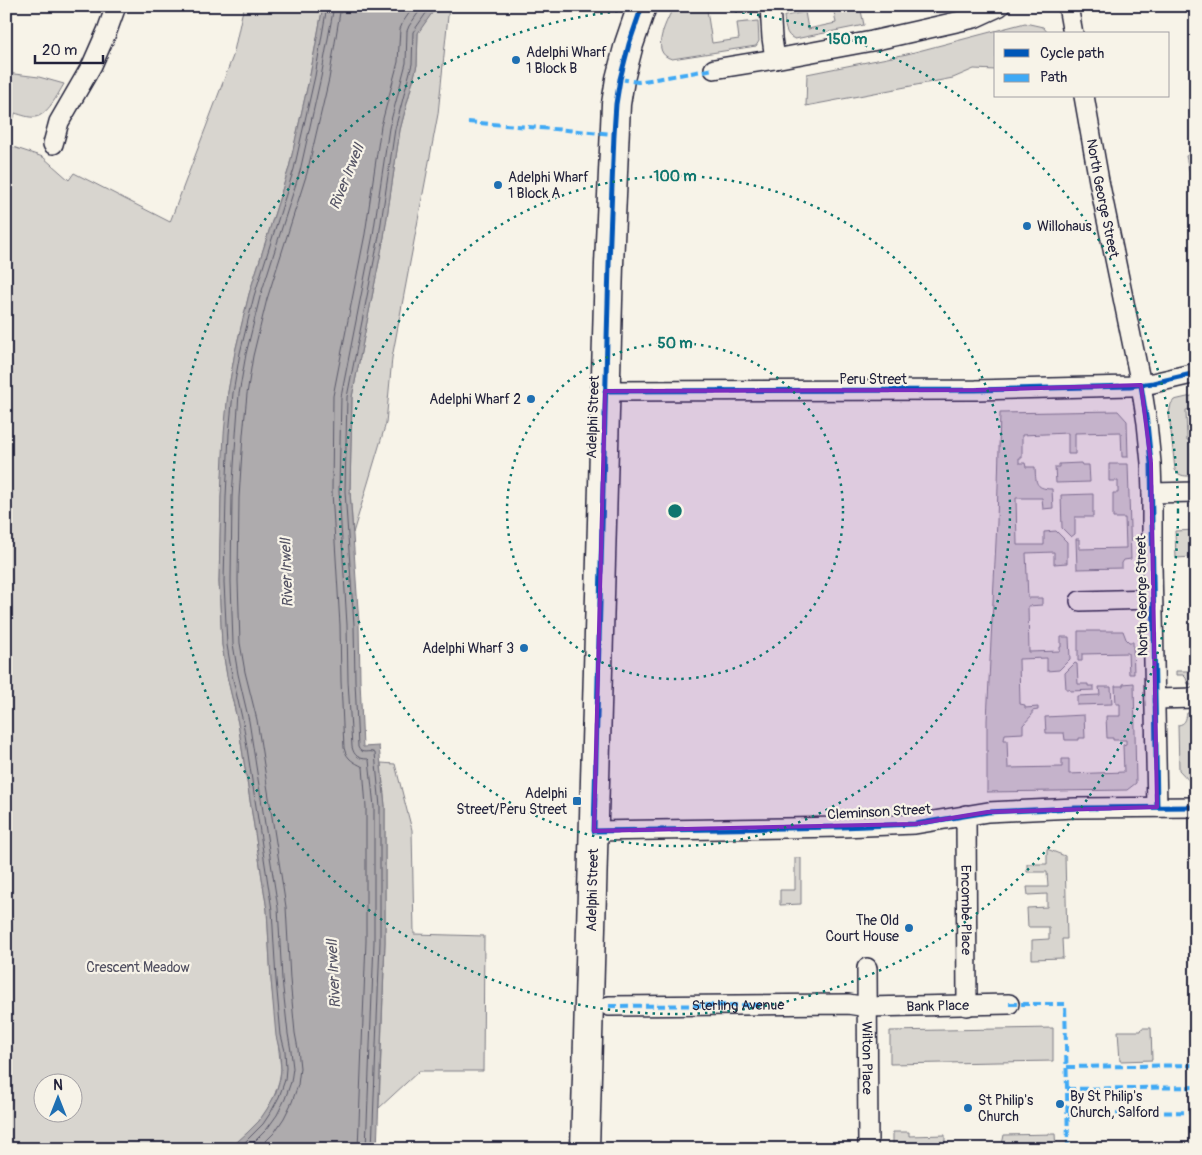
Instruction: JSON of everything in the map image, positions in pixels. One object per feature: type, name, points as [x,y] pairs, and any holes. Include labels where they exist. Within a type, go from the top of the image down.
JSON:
[{"type":"main road","name":"Adelphi Street","points":[[585,1149],[609,254],[616,104],[629,44],[642,6]]},
{"type":"street","points":[[53,144],[59,122],[92,65],[116,6]]},
{"type":"street","points":[[770,6],[775,59]]},
{"type":"street","points":[[714,69],[872,41],[974,18],[1000,6]]},
{"type":"street","points":[[1068,6],[1073,32]]},
{"type":"street","name":"North George Street","points":[[1084,98],[1147,423],[1152,493],[1152,599],[1157,807]]},
{"type":"street","name":"Peru Street","points":[[605,391],[967,390],[1130,386],[1153,383],[1196,373]]},
{"type":"street","points":[[1152,493],[1196,492]]},
{"type":"street","points":[[1080,601],[1152,599]]},
{"type":"street","points":[[1155,699],[1196,698]]},
{"type":"street","name":"Cleminson Street","points":[[594,831],[915,824],[988,812],[1196,806]]},
{"type":"street","name":"Encombe Place","points":[[966,815],[967,1006]]},
{"type":"street","name":"Wilton Place","points":[[867,968],[868,1149]]},
{"type":"street","name":"Sterling Avenue","points":[[609,1006],[848,1004],[867,1007]]},
{"type":"street","name":"Bank Place","points":[[867,1007],[1008,1004]]},
{"type":"highlighted area","points":[[1141,385],[1151,463],[1157,807],[988,812],[915,824],[594,831],[605,391],[976,390]]},
{"type":"green space","name":"Crescent Meadow","points":[[245,6],[323,6],[289,168],[249,294],[235,352],[228,392],[221,497],[219,582],[222,645],[238,723],[267,910],[271,980],[281,1069],[279,1081],[270,1104],[257,1124],[229,1149],[6,1149],[6,135],[9,136],[7,145],[43,157],[69,180],[74,173],[170,222],[233,56]]},
{"type":"green space","points":[[437,6],[449,6],[438,114],[392,358],[386,423],[353,533],[350,491],[352,397],[384,237],[400,130],[417,65],[418,32]]},
{"type":"green space","points":[[674,6],[733,6],[707,10],[712,43],[739,39],[737,23],[758,21],[759,41],[756,46],[672,59],[665,56],[661,50],[661,43],[664,27]]},
{"type":"green space","points":[[833,6],[860,6],[864,25],[795,39],[787,33],[784,16],[805,12],[808,29],[836,23]]},
{"type":"green space","points":[[1025,23],[1043,27],[1047,32],[994,32],[994,70],[974,69],[953,78],[806,106],[807,74],[907,54]]},
{"type":"green space","points":[[6,73],[39,77],[64,84],[44,113],[33,117],[15,113],[14,118],[6,116]]},
{"type":"green space","points":[[1196,151],[1196,203],[1186,156]]},
{"type":"green space","points":[[1196,395],[1196,409],[1186,410],[1187,440],[1196,440],[1196,452],[1192,452],[1193,476],[1183,476],[1175,470],[1169,413],[1174,400]]},
{"type":"green space","points":[[1118,411],[1127,421],[1128,457],[1122,457],[1121,432],[1075,433],[1075,454],[1068,454],[1068,433],[1022,435],[1022,458],[1019,458],[1019,463],[1025,463],[1026,467],[1035,467],[1036,480],[1039,486],[1052,489],[1053,508],[1043,509],[1042,498],[1016,498],[1017,545],[1044,545],[1044,532],[1056,531],[1067,542],[1067,563],[1054,564],[1054,552],[1026,553],[1028,598],[1042,598],[1042,605],[1028,606],[1029,652],[1060,651],[1061,637],[1069,637],[1070,659],[1059,670],[1047,671],[1047,658],[1019,659],[1020,704],[1025,705],[1025,708],[1038,707],[1038,710],[1032,711],[1032,715],[1023,725],[1023,733],[1005,734],[1004,740],[1007,740],[1008,768],[1062,767],[1062,759],[1069,759],[1069,774],[1124,772],[1123,745],[1126,744],[1126,740],[1107,738],[1106,716],[1120,716],[1120,704],[1116,704],[1115,686],[1134,683],[1136,783],[1127,790],[987,792],[987,720],[997,522],[1000,413]]},
{"type":"green space","points":[[1081,463],[1082,465],[1089,465],[1090,482],[1056,483],[1055,467],[1059,467],[1059,464]]},
{"type":"green space","points":[[1109,464],[1128,464],[1131,559],[1124,560],[1122,568],[1077,569],[1076,539],[1079,539],[1079,549],[1126,548],[1125,518],[1113,518],[1113,493],[1118,493],[1118,481],[1109,481]]},
{"type":"green space","points":[[1093,494],[1093,517],[1075,517],[1075,534],[1071,537],[1062,528],[1061,495]]},
{"type":"green space","points":[[1196,530],[1196,554],[1193,554],[1193,557],[1176,558],[1175,531]]},
{"type":"green space","points":[[1078,631],[1123,631],[1126,639],[1129,642],[1133,642],[1134,674],[1129,674],[1128,653],[1082,654],[1082,661],[1078,661]]},
{"type":"green space","points":[[1075,663],[1077,664],[1078,684],[1094,686],[1094,690],[1070,691],[1066,689],[1065,673]]},
{"type":"green space","points":[[1176,671],[1194,671],[1196,684],[1188,684],[1183,675],[1176,675]]},
{"type":"green space","points":[[1099,687],[1111,687],[1112,704],[1077,705],[1077,696],[1100,695]]},
{"type":"green space","points":[[1187,713],[1196,713],[1196,785],[1193,785],[1179,770],[1178,725],[1185,721]]},
{"type":"green space","points":[[1084,715],[1085,738],[1065,740],[1064,733],[1046,733],[1045,717]]},
{"type":"green space","points":[[381,763],[395,764],[412,830],[414,934],[484,936],[483,1071],[419,1071],[379,1108],[385,942],[385,806]]},
{"type":"green space","points":[[1047,849],[1065,856],[1067,939],[1062,939],[1063,958],[1032,959],[1032,940],[1049,939],[1049,927],[1028,927],[1027,908],[1047,907],[1047,894],[1028,895],[1027,887],[1048,887],[1047,872],[1027,872],[1027,864],[1047,864]]},
{"type":"green space","points":[[795,858],[801,858],[801,904],[780,905],[780,890],[795,890]]},
{"type":"green space","points":[[1053,1028],[1053,1061],[890,1064],[890,1031]]},
{"type":"green space","points":[[1142,1028],[1151,1028],[1152,1060],[1120,1061],[1118,1031],[1141,1031]]},
{"type":"green space","points":[[893,1132],[909,1132],[909,1136],[945,1135],[945,1149],[893,1149]]},
{"type":"green space","points":[[1055,1134],[1056,1149],[1001,1149],[1004,1135]]},
{"type":"water","name":"River Irwell","points":[[323,6],[437,6],[418,33],[417,65],[400,130],[384,237],[352,397],[350,491],[359,624],[363,747],[379,746],[385,806],[385,942],[377,1149],[229,1149],[259,1121],[267,1109],[275,1095],[281,1069],[271,980],[267,910],[238,723],[222,645],[219,582],[224,434],[228,392],[235,352],[249,294],[289,168]]},
{"type":"marked path","points":[[620,79],[638,82],[714,69]]},
{"type":"marked path","points":[[468,122],[614,134]]},
{"type":"marked path","points":[[1009,1004],[1065,1004],[1067,1089]]},
{"type":"marked path","points":[[609,1006],[761,1005]]},
{"type":"marked path","points":[[1067,1067],[1196,1065]]},
{"type":"marked path","points":[[1068,1149],[1067,1089],[1196,1087]]},
{"type":"marked path","points":[[1068,1114],[1196,1112]]},
{"type":"cycle path","points":[[642,6],[620,79],[614,134],[594,831],[842,827],[915,824],[988,812],[1075,808],[1196,807]]},
{"type":"cycle path","points":[[605,391],[976,390],[1130,386],[1153,383],[1196,373]]},
{"type":"cycle path","points":[[1141,385],[1151,463],[1157,807]]},
{"type":"place","name":"Adelphi Wharf 1 Block B","points":[[516,60]]},
{"type":"place","name":"Adelphi Wharf 1 Block A","points":[[498,185]]},
{"type":"place","name":"Willohaus","points":[[1027,226]]},
{"type":"place","name":"Adelphi Wharf 2","points":[[531,399]]},
{"type":"place","name":"Adelphi Wharf 3","points":[[524,648]]},
{"type":"place","name":"Adelphi Street/Peru Street","points":[[577,801]]},
{"type":"place","name":"The Old Court House","points":[[909,928]]},
{"type":"place","name":"By St Philip's Church, Salford","points":[[1060,1104]]},
{"type":"place","name":"St Philip's Church","points":[[968,1108]]}]
